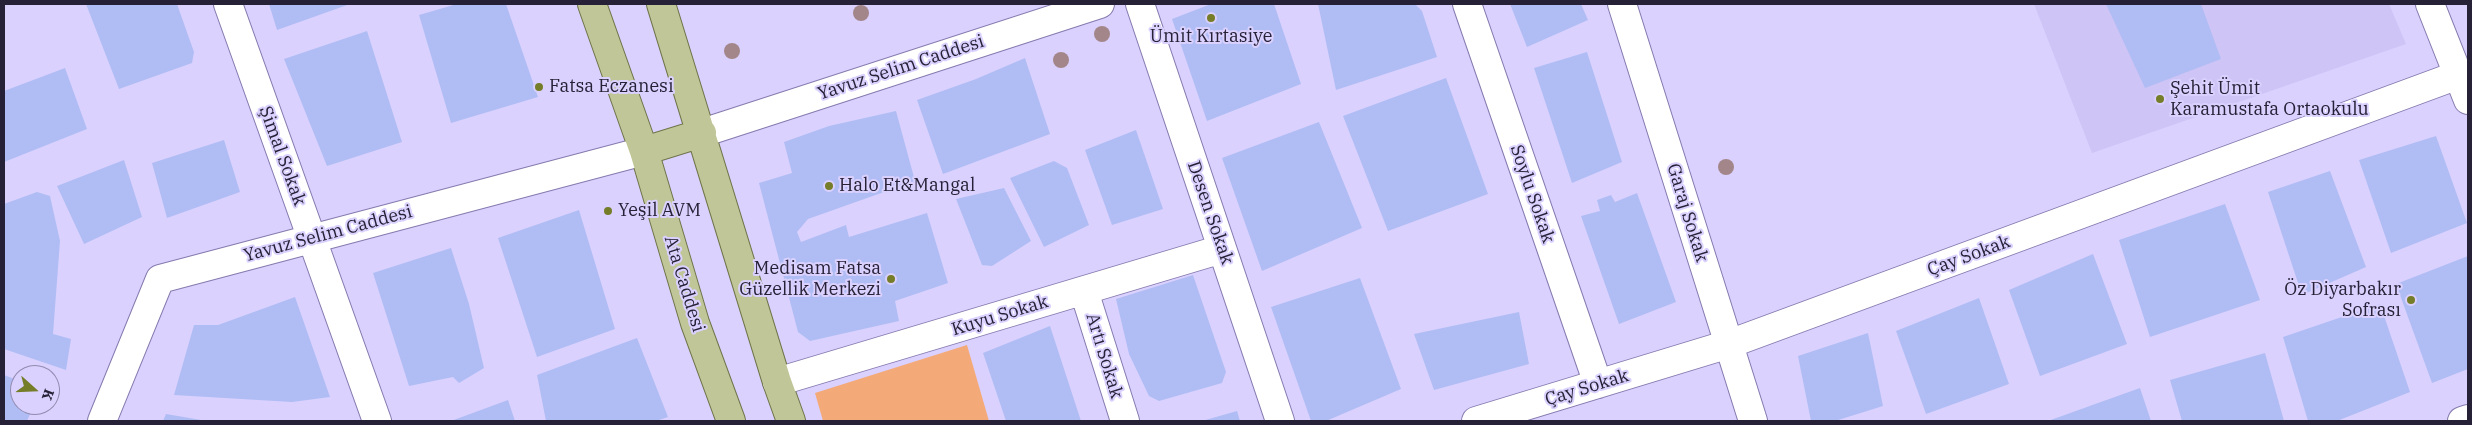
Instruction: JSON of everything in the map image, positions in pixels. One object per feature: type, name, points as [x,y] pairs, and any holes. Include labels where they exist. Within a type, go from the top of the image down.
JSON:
[{"type":"main road","name":"Ata Caddesi","points":[[592,4],[644,151],[695,323],[731,421]]},
{"type":"main road","points":[[661,4],[777,382],[791,421]]},
{"type":"main road","points":[[644,151],[702,133]]},
{"type":"street","name":"Şimal Sokak","points":[[228,4],[377,421]]},
{"type":"street","name":"Yavuz Selim Caddesi","points":[[702,133],[1100,4]]},
{"type":"street","name":"Desen Sokak","points":[[1140,4],[1280,421]]},
{"type":"street","name":"Soylu Sokak","points":[[1466,4],[1598,384]]},
{"type":"street","name":"Garaj Sokak","points":[[1622,4],[1753,421]]},
{"type":"street","points":[[2430,4],[2468,100]]},
{"type":"street","name":"Çay Sokak","points":[[1476,421],[1729,344],[2458,75]]},
{"type":"street","name":"Yavuz Selim Caddesi","points":[[102,421],[160,279],[644,151]]},
{"type":"street","name":"Kuyu Sokak","points":[[777,382],[1222,249]]},
{"type":"street","name":"Artı Sokak","points":[[1084,291],[1125,421]]},
{"type":"street","points":[[2462,421],[2468,419]]},
{"type":"shaded area","name":"Şehit Ümit Karamustafa Ortaokulu","points":[[2034,4],[2389,4],[2406,44],[2092,153]]},
{"type":"shaded area","points":[[967,345],[989,421],[823,421],[815,393]]},
{"type":"building","points":[[86,4],[177,4],[194,52],[192,63],[119,89]]},
{"type":"building","points":[[269,4],[350,4],[277,30]]},
{"type":"building","points":[[457,4],[506,4],[538,97],[451,123],[419,15]]},
{"type":"building","points":[[1211,4],[1274,4],[1301,84],[1207,121],[1172,19]]},
{"type":"building","points":[[1318,4],[1415,4],[1422,11],[1437,57],[1336,90]]},
{"type":"building","points":[[1510,4],[1581,4],[1588,20],[1527,47]]},
{"type":"building","points":[[2106,4],[2201,4],[2221,59],[2145,88]]},
{"type":"building","points":[[367,31],[402,142],[327,166],[284,59]]},
{"type":"building","points":[[1587,52],[1622,162],[1572,183],[1534,68]]},
{"type":"building","points":[[1025,58],[1050,134],[943,174],[917,100],[976,79]]},
{"type":"building","points":[[65,68],[87,129],[4,162],[4,91]]},
{"type":"building","points":[[1446,78],[1488,194],[1388,231],[1343,116]]},
{"type":"building","points":[[896,111],[915,181],[808,219],[797,232],[801,242],[846,225],[849,237],[927,213],[948,283],[895,301],[899,321],[810,341],[798,332],[759,183],[792,173],[784,142],[829,126]]},
{"type":"building","points":[[1319,122],[1362,228],[1262,271],[1222,158]]},
{"type":"building","points":[[1136,130],[1163,209],[1112,225],[1085,150]]},
{"type":"building","points":[[2436,136],[2467,223],[2391,253],[2359,160]]},
{"type":"building","points":[[224,140],[240,192],[167,218],[152,163]]},
{"type":"building","points":[[124,160],[142,217],[84,244],[57,186]]},
{"type":"building","points":[[1054,161],[1067,168],[1089,225],[1044,247],[1010,178]]},
{"type":"building","points":[[2330,171],[2366,267],[2302,295],[2268,192]]},
{"type":"building","points":[[1004,188],[1031,241],[992,266],[982,265],[956,199]]},
{"type":"building","points":[[37,192],[50,196],[60,241],[53,334],[71,339],[66,370],[60,368],[60,365],[51,365],[4,349],[4,204]]},
{"type":"building","points":[[1637,193],[1676,302],[1619,324],[1581,216],[1600,211],[1597,200],[1611,195],[1615,202]]},
{"type":"building","points":[[2225,204],[2260,300],[2150,337],[2119,240]]},
{"type":"building","points":[[579,210],[615,329],[537,357],[498,238]]},
{"type":"building","points":[[451,248],[469,304],[484,368],[459,383],[453,377],[409,386],[373,273]]},
{"type":"building","points":[[2093,254],[2127,344],[2040,376],[2009,290]]},
{"type":"building","points":[[2468,256],[2468,369],[2432,383],[2396,284]]},
{"type":"building","points":[[1193,275],[1226,372],[1222,383],[1159,401],[1149,396],[1129,354],[1116,299]]},
{"type":"building","points":[[1360,278],[1401,389],[1326,421],[1311,421],[1271,307]]},
{"type":"building","points":[[295,297],[330,397],[292,402],[174,395],[194,325],[218,325]]},
{"type":"building","points":[[1979,298],[2009,384],[1926,414],[1896,331]]},
{"type":"building","points":[[2380,304],[2410,392],[2337,421],[2308,421],[2283,337]]},
{"type":"building","points":[[1519,312],[1529,364],[1434,390],[1414,334]]},
{"type":"building","points":[[1050,326],[1081,421],[1006,421],[983,353]]},
{"type":"building","points":[[1868,333],[1883,406],[1835,421],[1811,421],[1798,356]]},
{"type":"building","points":[[637,338],[668,417],[656,421],[546,421],[537,375]]},
{"type":"building","points":[[2265,353],[2284,421],[2182,421],[2170,380]]},
{"type":"building","points":[[4,375],[10,377],[10,415],[30,415],[27,421],[4,421]]},
{"type":"building","points":[[2140,388],[2151,421],[2048,421],[2098,403]]},
{"type":"building","points":[[508,400],[515,421],[451,421]]},
{"type":"building","points":[[1237,411],[1240,421],[1202,421]]},
{"type":"building","points":[[166,414],[201,420],[201,421],[163,421]]},
{"type":"place","name":"Ümit Kırtasiye","points":[[1211,18]]},
{"type":"place","name":"Fatsa Eczanesi","points":[[539,87]]},
{"type":"place","name":"Şehit Ümit Karamustafa Ortaokulu","points":[[2160,99]]},
{"type":"place","name":"Halo Et&Mangal","points":[[829,186]]},
{"type":"place","name":"Yeşil AVM","points":[[608,211]]},
{"type":"place","name":"Medisam Fatsa Güzellik Merkezi","points":[[891,279]]},
{"type":"place","name":"Öz Diyarbakır Sofrası","points":[[2411,300]]}]
